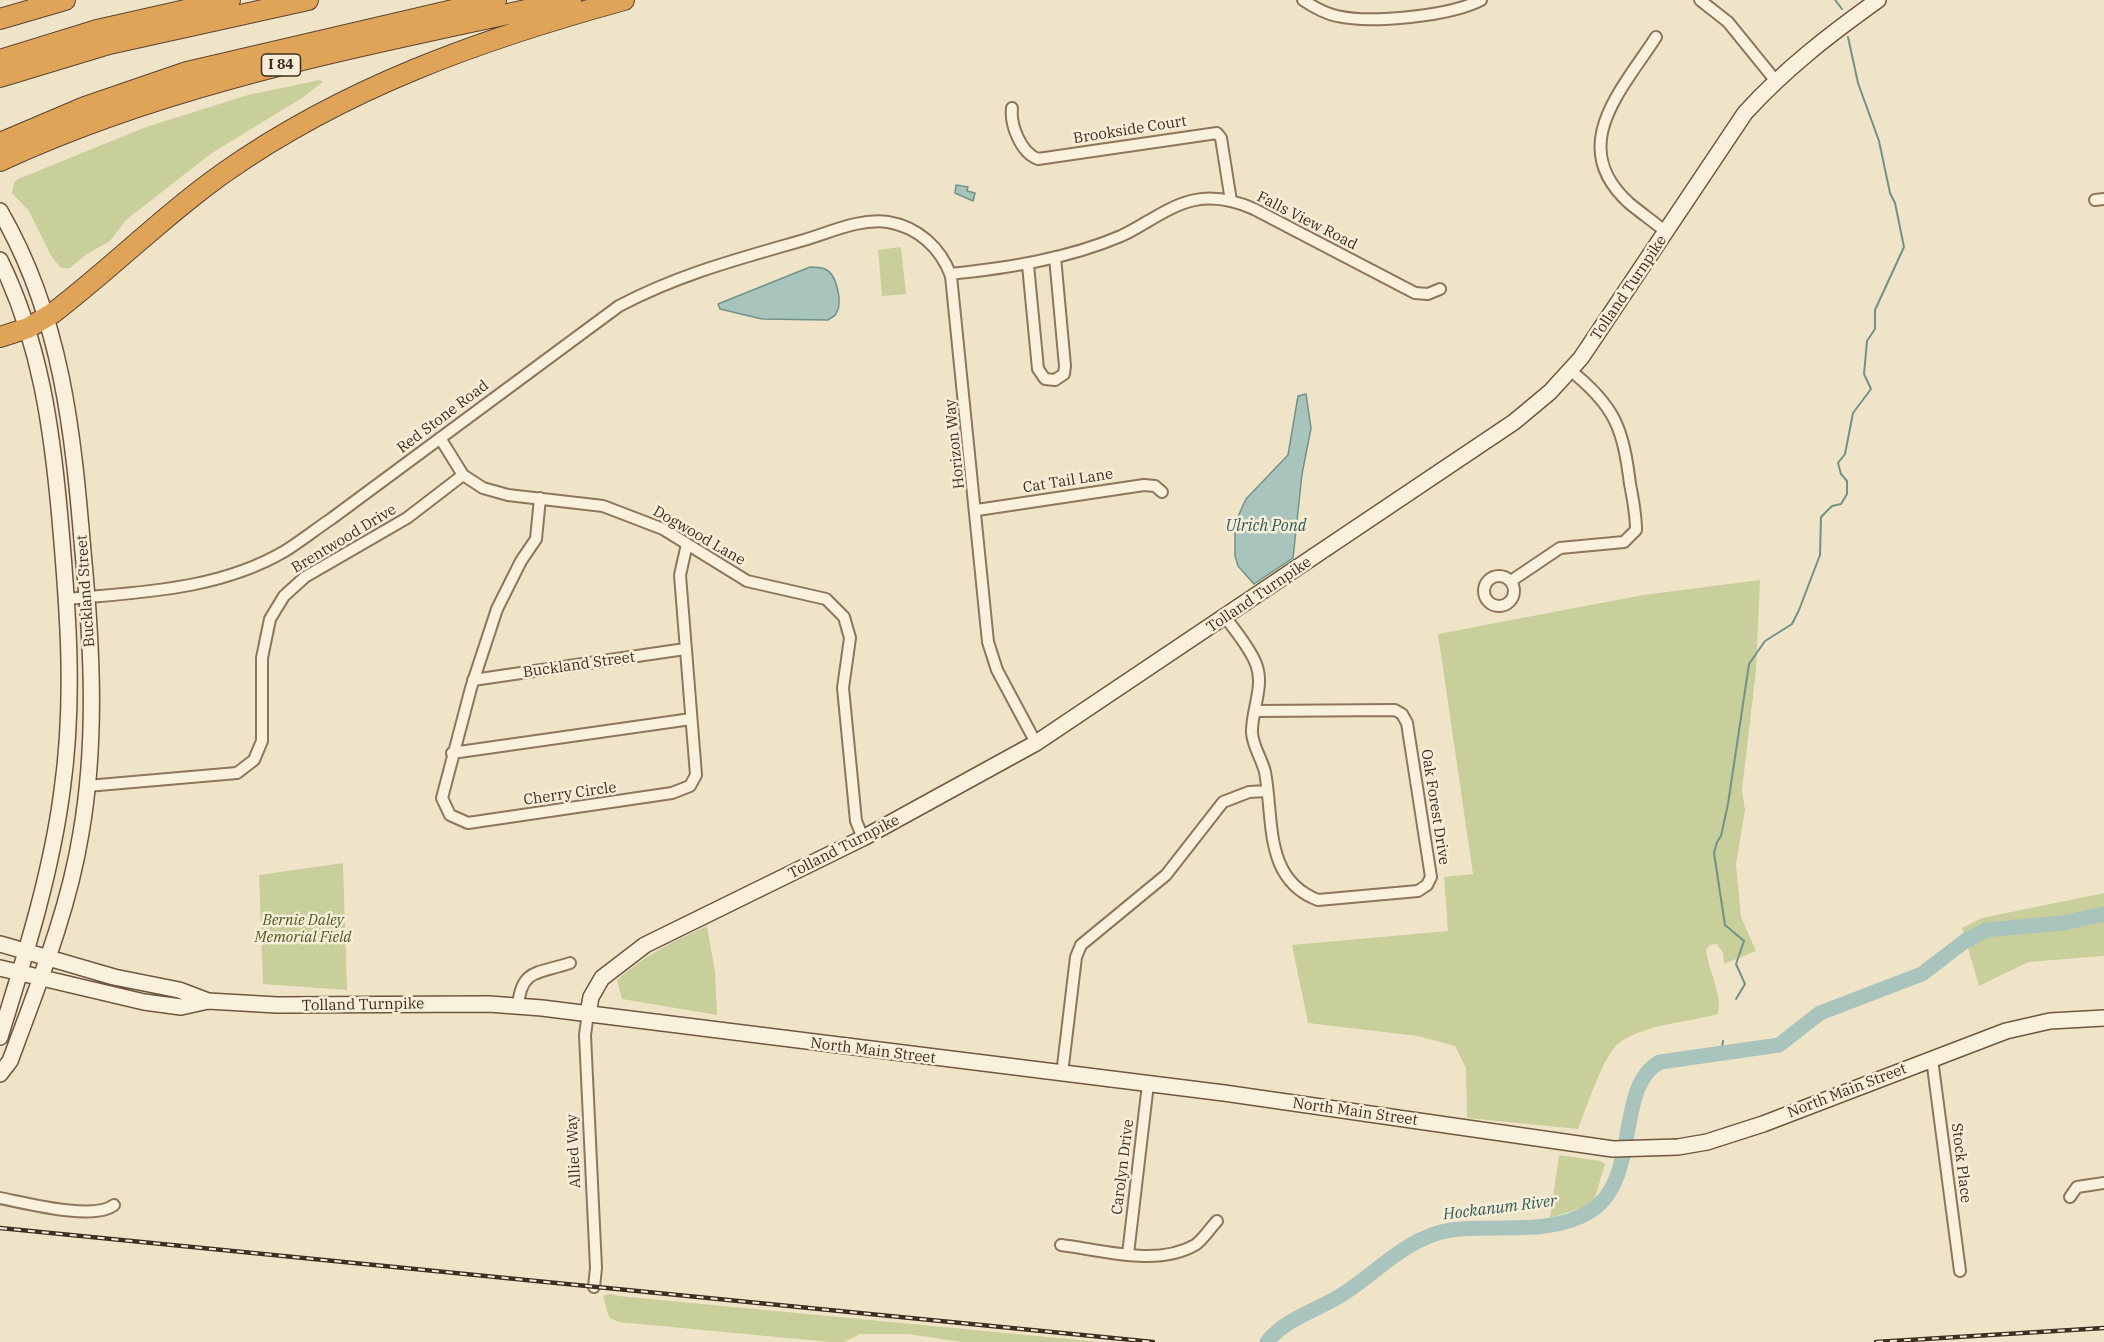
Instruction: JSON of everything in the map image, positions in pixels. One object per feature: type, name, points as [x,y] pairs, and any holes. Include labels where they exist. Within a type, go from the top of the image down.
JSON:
[{"type":"highway","points":[[0,19],[65,0]]},
{"type":"highway","points":[[0,60],[97,30],[230,0]]},
{"type":"highway","points":[[0,77],[109,44],[308,0]]},
{"type":"highway","points":[[0,143],[94,103],[187,72],[496,0]]},
{"type":"highway","name":"I 84","points":[[0,162],[120,111],[220,80],[571,0]]},
{"type":"highway","points":[[0,338],[28,328],[46,317],[205,187],[326,109],[406,71],[458,51],[624,0]]},
{"type":"main road","name":"Tolland Turnpike","points":[[0,968],[152,1004],[181,1007],[208,1001],[287,1005],[518,1005],[588,1013],[591,997],[602,978],[645,945],[863,838],[1036,743],[1226,618],[1514,422],[1570,370],[1613,313],[1727,137],[1775,80],[1810,49],[1878,0]]},
{"type":"main road","name":"Buckland Street","points":[[0,211],[21,251],[46,317],[61,370],[71,419],[87,597],[90,711],[87,786],[82,828],[70,885],[48,958],[10,1061],[0,1074]]},
{"type":"main road","name":"Buckland Street","points":[[0,260],[28,328],[50,424],[67,598],[70,683],[65,769],[51,854],[20,973],[0,1037]]},
{"type":"main road","name":"Tolland Turnpike","points":[[0,944],[114,977],[179,990],[208,1001]]},
{"type":"main road","name":"North Main Street","points":[[588,1013],[1148,1084],[1613,1149],[1678,1147],[1733,1134],[2025,1026],[2104,1018]]},
{"type":"street","points":[[1304,0],[1336,16],[1367,19],[1435,14],[1481,0]]},
{"type":"street","points":[[1700,0],[1728,22],[1775,80]]},
{"type":"street","points":[[1656,37],[1606,114],[1600,144],[1605,172],[1618,190],[1628,202],[1666,232]]},
{"type":"street","name":"Brookside Court","points":[[1012,108],[1014,129],[1029,154],[1038,159],[1217,133],[1221,138],[1231,201]]},
{"type":"street","name":"Falls View Road","points":[[951,274],[1028,265],[1120,236],[1187,202],[1208,199],[1231,201],[1254,209],[1414,293],[1424,294],[1440,289]]},
{"type":"street","name":"Horizon Way","points":[[831,232],[875,222],[906,227],[922,236],[935,248],[951,274],[990,650],[1036,743]]},
{"type":"street","name":"Red Stone Road","points":[[67,598],[175,588],[246,569],[285,551],[620,306],[691,273],[831,232]]},
{"type":"street","points":[[1028,265],[1038,369],[1045,379],[1055,380],[1062,376],[1065,366],[1054,257]]},
{"type":"street","points":[[1511,581],[1560,548],[1624,543],[1636,530],[1621,431],[1601,399],[1570,370]]},
{"type":"street","name":"Dogwood Lane","points":[[440,438],[463,475],[491,490],[603,506],[654,525],[747,581],[826,598],[844,617],[850,638],[843,688],[856,821],[863,838]]},
{"type":"street","name":"Brentwood Drive","points":[[87,786],[237,773],[254,760],[261,741],[262,658],[270,619],[284,596],[305,577],[407,518],[463,475]]},
{"type":"street","name":"Cat Tail Lane","points":[[977,510],[1144,485],[1154,486],[1162,492]]},
{"type":"street","name":"Cherry Circle","points":[[540,498],[536,539],[521,561],[497,609],[473,680],[441,798],[450,815],[468,823],[672,793],[690,786],[696,775],[680,575],[687,544]]},
{"type":"street","name":"Oak Forest Drive","points":[[1226,618],[1257,665],[1252,732],[1255,749],[1264,769],[1272,836],[1278,859],[1289,882],[1303,894],[1318,900],[1418,891],[1427,885],[1431,877],[1407,723],[1402,714],[1395,710],[1255,711]]},
{"type":"street","name":"Buckland Street","points":[[473,680],[685,649]]},
{"type":"street","points":[[452,753],[691,719]]},
{"type":"street","points":[[1062,1074],[1076,957],[1081,945],[1166,875],[1223,802],[1249,792],[1267,791]]},
{"type":"street","points":[[518,1005],[525,979],[570,963]]},
{"type":"street","name":"Allied Way","points":[[588,1013],[585,1035],[596,1268],[594,1287]]},
{"type":"street","name":"Stock Place","points":[[1932,1059],[1960,1271]]},
{"type":"street","name":"Carolyn Drive","points":[[1128,1254],[1148,1084]]},
{"type":"street","points":[[2070,1197],[2077,1187],[2104,1183]]},
{"type":"street","points":[[0,1198],[84,1212],[108,1210],[114,1205]]},
{"type":"street","points":[[1061,1245],[1154,1256],[1176,1252],[1196,1244],[1217,1221]]},
{"type":"green space","points":[[320,80],[323,82],[302,98],[212,153],[126,220],[110,241],[87,254],[70,268],[61,268],[51,256],[29,211],[12,193],[14,183],[18,179],[146,127],[248,95]]},
{"type":"green space","points":[[901,247],[906,294],[882,296],[878,250]]},
{"type":"green space","points":[[1760,580],[1756,670],[1742,790],[1745,810],[1736,864],[1741,917],[1756,951],[1724,964],[1723,953],[1717,944],[1710,945],[1706,949],[1719,999],[1718,1014],[1655,1027],[1620,1042],[1602,1069],[1578,1129],[1467,1118],[1466,1068],[1455,1046],[1418,1036],[1308,1023],[1292,945],[1448,931],[1444,877],[1473,874],[1438,634],[1643,595]]},
{"type":"green space","name":"Bernie Daley Memorial Field","points":[[343,863],[347,990],[263,984],[259,875]]},
{"type":"green space","points":[[2104,893],[2104,956],[2028,962],[1979,986],[1962,928],[1982,918]]},
{"type":"green space","points":[[707,926],[715,972],[717,1015],[622,999],[617,980],[627,971],[659,950]]},
{"type":"green space","points":[[1559,1155],[1601,1161],[1605,1164],[1593,1204],[1550,1218]]},
{"type":"green space","points":[[610,1294],[1100,1342],[962,1342],[908,1334],[860,1334],[844,1342],[830,1342],[618,1322],[609,1317],[603,1296]]},
{"type":"water","points":[[956,185],[968,187],[967,191],[975,193],[973,201],[955,193]]},
{"type":"water","points":[[810,267],[825,269],[836,283],[839,296],[838,309],[835,315],[828,320],[762,319],[720,309],[718,304]]},
{"type":"water","name":"Ulrich Pond","points":[[1306,394],[1311,428],[1302,474],[1293,558],[1254,584],[1238,566],[1235,556],[1235,523],[1246,499],[1288,455],[1298,396]]},
{"type":"waterway","points":[[1835,0],[1842,9]]},
{"type":"waterway","points":[[1736,999],[1745,984],[1736,964],[1744,941],[1725,925],[1714,853],[1721,836],[1728,804],[1749,664],[1765,641],[1792,624],[1820,555],[1821,517],[1832,506],[1841,504],[1847,494],[1847,481],[1841,474],[1838,463],[1845,454],[1853,413],[1871,389],[1864,374],[1867,341],[1875,329],[1875,310],[1904,247],[1879,141],[1858,83],[1848,37]]},
{"type":"waterway","name":"Hockanum River","points":[[1267,1342],[1293,1320],[1343,1294],[1407,1247],[1435,1234],[1468,1228],[1539,1227],[1557,1224],[1589,1212],[1605,1198],[1616,1179],[1637,1091],[1646,1074],[1660,1062],[1779,1045],[1820,1013],[1922,974],[1965,941],[1986,930],[2063,923],[2104,914]]},
{"type":"waterway","points":[[1721,1053],[1723,1041]]},
{"type":"railway","points":[[0,1228],[1153,1342]]},
{"type":"railway","points":[[1876,1342],[2104,1328]]}]
